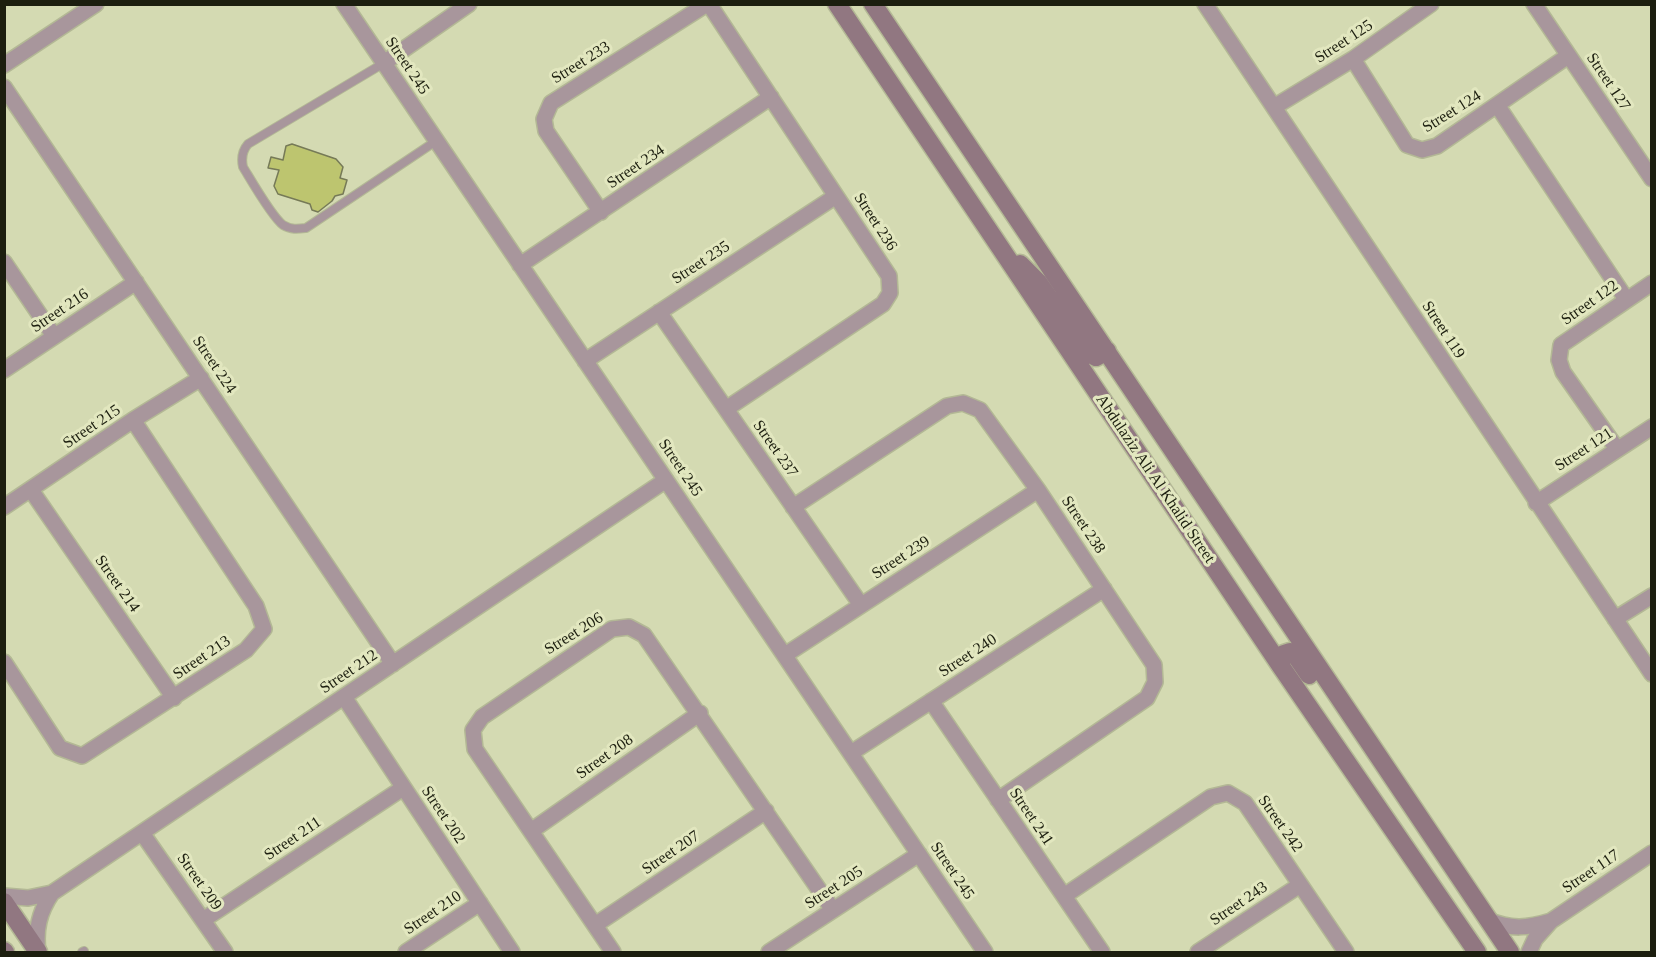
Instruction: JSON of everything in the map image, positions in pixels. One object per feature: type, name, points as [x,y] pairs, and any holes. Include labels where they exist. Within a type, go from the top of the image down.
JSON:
[{"type":"street","points":[[4,65],[96,4]]},
{"type":"street","name":"Street 245","points":[[344,4],[983,952]]},
{"type":"street","name":"Street 236","points":[[708,4],[889,276],[890,293],[883,304],[726,409]]},
{"type":"street","name":"Street 233","points":[[601,212],[546,131],[544,119],[551,103],[708,4]]},
{"type":"street","name":"Abdulaziz Ali Al Khalid Street","points":[[837,4],[1280,665],[1476,952]]},
{"type":"street","name":"Street 125","points":[[1274,107],[1353,59],[1431,4]]},
{"type":"street","name":"Street 127","points":[[1534,4],[1652,179]]},
{"type":"street","points":[[384,63],[464,6]]},
{"type":"street","name":"Street 119","points":[[1208,6],[1536,503],[1652,674]]},
{"type":"street","name":"Abdulaziz Ali Al Khalid Street","points":[[877,7],[1510,952]]},
{"type":"street","name":"Street 124","points":[[1353,59],[1407,145],[1422,150],[1437,147],[1569,56]]},
{"type":"street","name":"Street 224","points":[[4,87],[393,664]]},
{"type":"street","name":"Street 234","points":[[520,265],[771,97]]},
{"type":"street","points":[[1497,105],[1626,298]]},
{"type":"street","name":"Street 235","points":[[585,361],[836,195]]},
{"type":"street","points":[[1004,254],[1021,264],[1038,282],[1085,351],[1096,357],[1107,351]]},
{"type":"street","points":[[4,262],[54,336]]},
{"type":"street","name":"Street 216","points":[[4,370],[136,282]]},
{"type":"street","name":"Street 122","points":[[1617,449],[1563,372],[1559,360],[1561,345],[1626,298],[1652,283]]},
{"type":"street","name":"Street 237","points":[[659,312],[861,605]]},
{"type":"street","name":"Street 215","points":[[4,507],[133,420],[201,378]]},
{"type":"street","name":"Street 238","points":[[793,507],[947,406],[963,403],[980,410],[1038,490],[1154,665],[1155,682],[1147,698],[998,800]]},
{"type":"street","name":"Street 213","points":[[4,662],[60,748],[82,756],[246,650],[264,629],[256,606],[133,420]]},
{"type":"street","name":"Street 121","points":[[1536,503],[1652,427]]},
{"type":"street","name":"Street 212","points":[[4,896],[28,898],[52,893],[666,480]]},
{"type":"street","name":"Street 214","points":[[31,490],[174,698]]},
{"type":"street","name":"Street 239","points":[[784,656],[1038,490]]},
{"type":"street","name":"Street 240","points":[[851,753],[1104,589]]},
{"type":"street","points":[[1615,619],[1652,596]]},
{"type":"street","name":"Street 206","points":[[614,952],[475,749],[473,730],[482,717],[612,628],[629,627],[644,635],[700,713],[833,910]]},
{"type":"street","points":[[1280,665],[1284,654],[1293,653],[1344,725],[1357,740],[1377,755]]},
{"type":"street","name":"Street 202","points":[[344,697],[513,952]]},
{"type":"street","name":"Street 241","points":[[931,701],[1102,952]]},
{"type":"street","name":"Street 208","points":[[531,831],[700,713]]},
{"type":"street","name":"Street 211","points":[[203,920],[403,788]]},
{"type":"street","name":"Street 242","points":[[1064,896],[1210,797],[1228,793],[1245,803],[1346,952]]},
{"type":"street","name":"Street 207","points":[[595,925],[766,811]]},
{"type":"street","name":"Street 209","points":[[142,833],[225,952]]},
{"type":"street","name":"Street 117","points":[[1529,952],[1535,939],[1551,921],[1652,853]]},
{"type":"street","name":"Street 205","points":[[769,952],[919,854]]},
{"type":"street","name":"Street 243","points":[[1198,952],[1300,885]]},
{"type":"street","points":[[38,952],[39,919],[52,893]]},
{"type":"street","points":[[4,902],[38,952]]},
{"type":"street","name":"Street 210","points":[[406,952],[480,903]]},
{"type":"street","name":"Street 117","points":[[1488,920],[1517,928],[1528,928],[1551,921]]},
{"type":"lane","points":[[384,63],[244,149],[243,166],[276,217],[286,226],[306,228],[436,141]]},
{"type":"building","points":[[292,144],[336,159],[343,167],[340,178],[347,180],[343,194],[335,196],[318,212],[312,210],[310,204],[278,194],[274,186],[279,170],[268,168],[271,157],[283,160],[286,146]]}]
